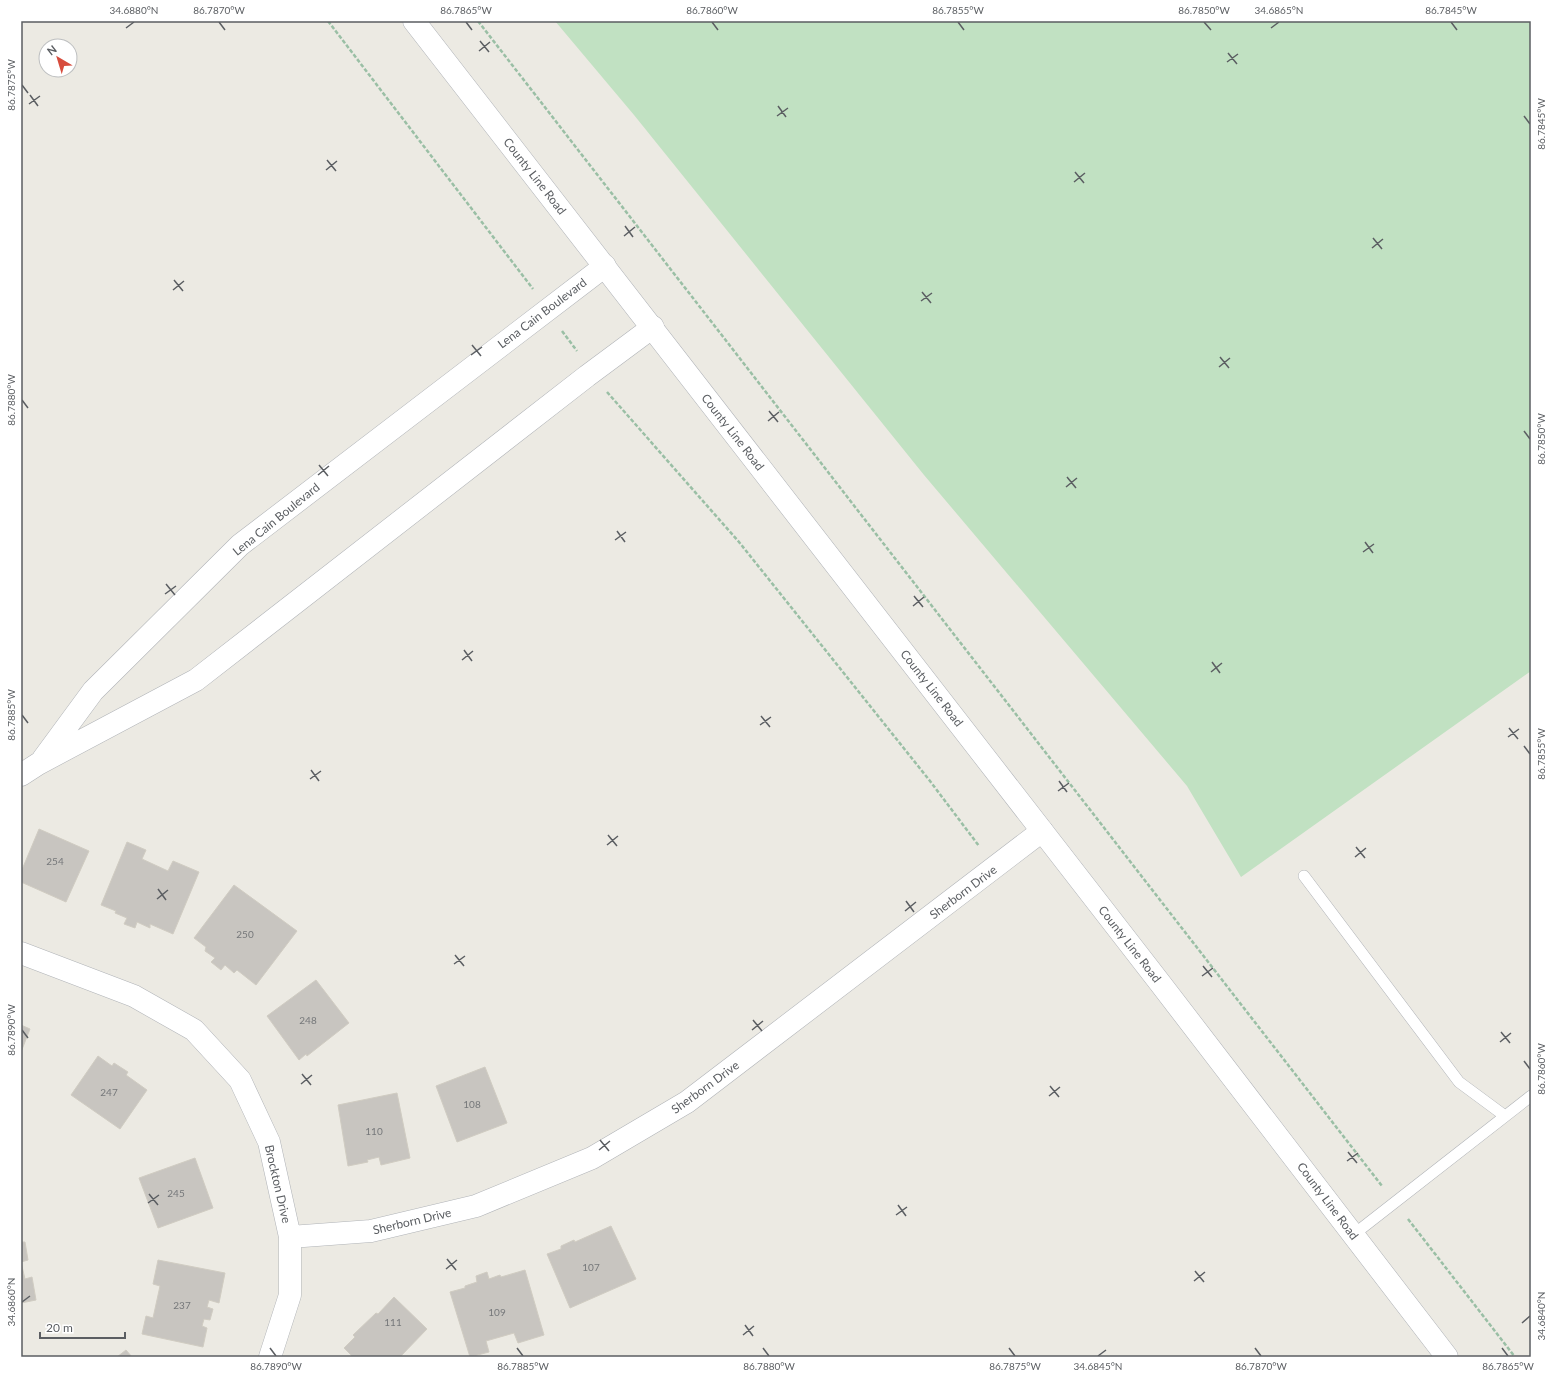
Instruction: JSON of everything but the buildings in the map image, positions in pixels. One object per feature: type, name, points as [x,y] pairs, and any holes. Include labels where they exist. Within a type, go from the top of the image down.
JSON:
[{"type":"street","name":"County Line Road","points":[[414,21],[653,327],[1447,1357]]},
{"type":"street","name":"Lena Cain Boulevard","points":[[30,770],[93,691],[240,545],[605,266]]},
{"type":"street","name":"Lena Cain Boulevard","points":[[30,770],[196,680],[653,327]]},
{"type":"street","name":"Sherborn Drive","points":[[290,1237],[371,1231],[476,1206],[592,1158],[688,1102],[1042,831]]},
{"type":"street","name":"Brockton Drive","points":[[21,953],[134,996],[194,1030],[240,1080],[269,1142],[290,1237],[290,1295],[270,1357]]},
{"type":"lane","points":[[1304,876],[1459,1082],[1505,1116]]},
{"type":"lane","points":[[1353,1234],[1531,1096]]},
{"type":"path","points":[[328,21],[519,270],[610,396],[739,542],[996,867]]},
{"type":"path","points":[[478,21],[1516,1357]]},
{"type":"green space","points":[[555,21],[1531,21],[1531,671],[1241,877],[1187,786],[924,475],[634,115]]}]
